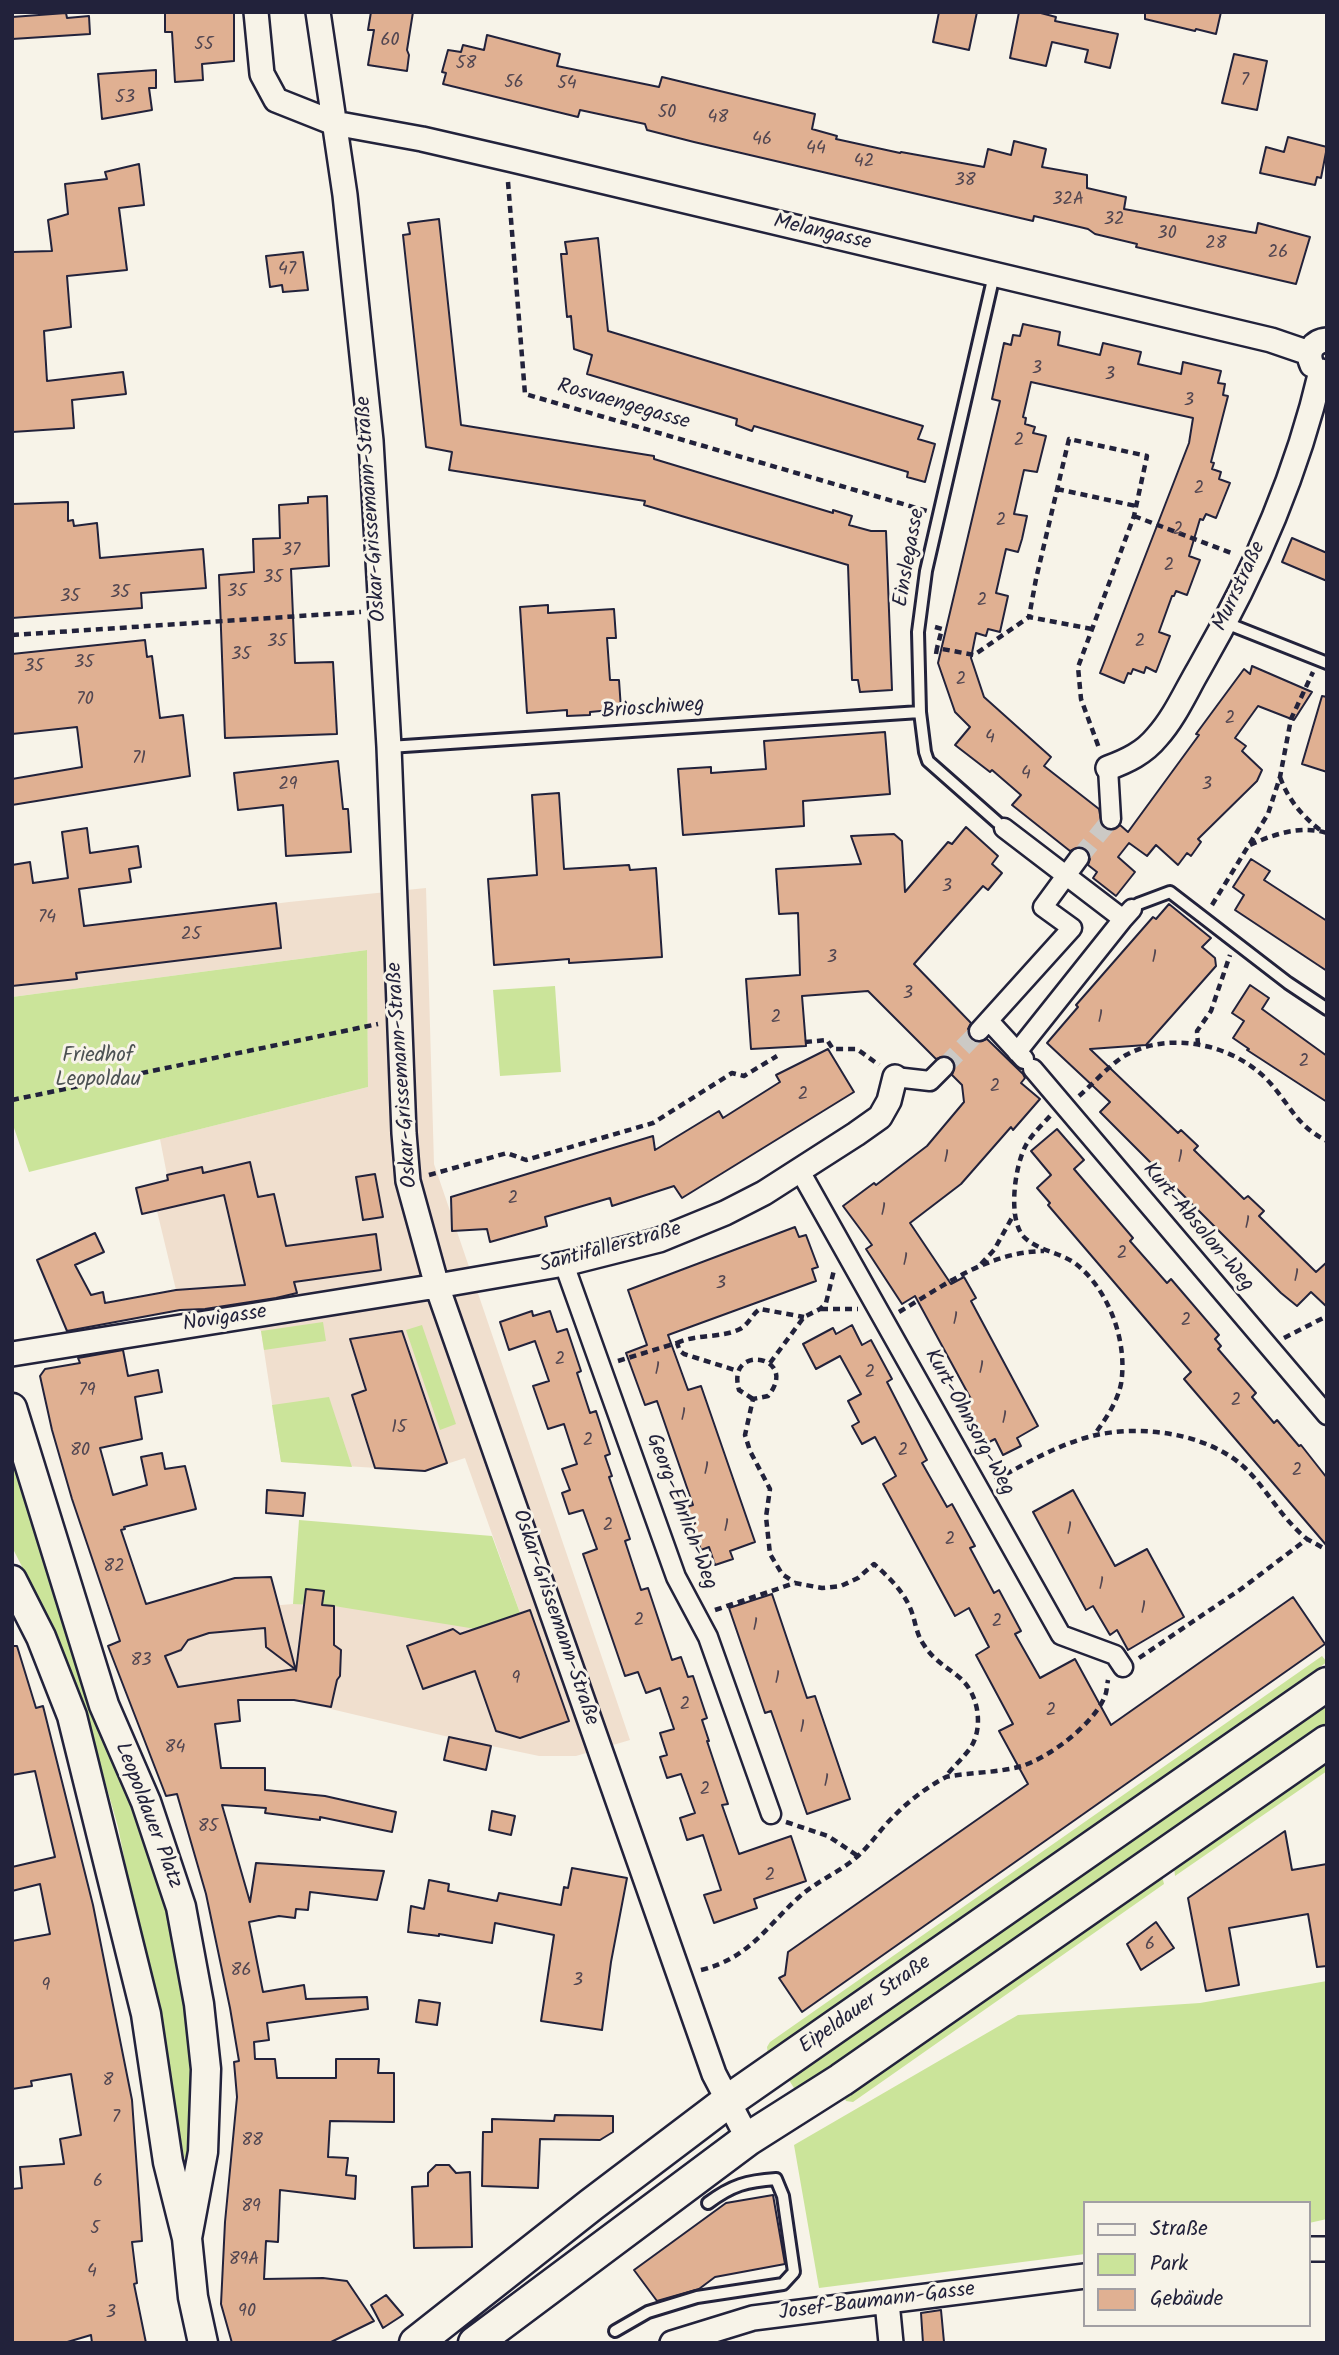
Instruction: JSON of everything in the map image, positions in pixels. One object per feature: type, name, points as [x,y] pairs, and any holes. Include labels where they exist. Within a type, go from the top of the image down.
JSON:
[{"type":"main road","name":"Eipeldauer Straße","points":[[416,2343],[727,2102],[1327,1684]]},
{"type":"main road","points":[[475,2343],[748,2139],[841,2080],[1327,1742]]},
{"type":"street","points":[[256,12],[262,74],[276,100],[334,123]]},
{"type":"street","name":"Oskar-Grissemann-Straße","points":[[318,12],[345,194],[370,440],[389,747],[408,1181],[437,1286],[714,2074],[748,2139]]},
{"type":"street","name":"Melangasse","points":[[334,123],[422,139],[513,160],[1271,340],[1321,359]]},
{"type":"street","name":"Murrstraße","points":[[1108,768],[1142,752],[1158,737],[1226,623],[1291,473],[1321,359]]},
{"type":"street","points":[[1108,768],[1111,818]]},
{"type":"street","points":[[1000,825],[1066,876],[1131,911],[1026,1061]]},
{"type":"street","points":[[1066,876],[1079,858]]},
{"type":"street","name":"Kurt-Absolon-Weg","points":[[1066,876],[1044,907],[1072,929],[984,1026],[1026,1061],[1327,1415]]},
{"type":"street","points":[[895,1077],[930,1081],[944,1067]]},
{"type":"street","name":"Santifallerstraße","points":[[437,1286],[565,1264],[632,1248],[681,1232],[754,1198],[800,1171],[880,1117],[889,1101],[895,1077]]},
{"type":"street","name":"Kurt-Ohnsorg-Weg","points":[[800,1171],[1061,1635],[1115,1655],[1123,1667]]},
{"type":"street","name":"Georg-Ehrlich-Weg","points":[[565,1264],[676,1577],[708,1637],[771,1814]]},
{"type":"street","name":"Novigasse","points":[[12,1354],[437,1286]]},
{"type":"street","name":"Leopoldauer Platz","points":[[12,1408],[104,1705],[146,1802],[181,1907],[199,2004],[206,2069],[203,2152],[187,2238]]},
{"type":"street","name":"Leopoldauer Platz","points":[[12,1580],[41,1637],[72,1716],[146,2014],[168,2162],[187,2238],[193,2297],[203,2343]]},
{"type":"street","name":"Josef-Baumann-Gasse","points":[[672,2343],[753,2318],[1084,2276]]},
{"type":"street","points":[[887,2302],[891,2343]]},
{"type":"lane","name":"Einslegasse","points":[[994,275],[938,514],[926,571],[918,632],[920,712],[928,761],[1000,825]]},
{"type":"lane","points":[[1226,623],[1323,661]]},
{"type":"lane","name":"Brioschiweg","points":[[389,747],[920,712]]},
{"type":"lane","points":[[1131,911],[1170,891],[1288,983],[1327,1009]]},
{"type":"lane","points":[[615,2331],[648,2312],[684,2301],[783,2284],[794,2272],[783,2196],[776,2179],[747,2181],[725,2190],[708,2203]]},
{"type":"path","name":"Rosvaengegasse","points":[[513,160],[507,187],[525,394],[938,514]]},
{"type":"path","points":[[1030,617],[1036,579],[1069,439],[1147,456],[1134,516],[1078,667],[1078,683],[1085,713],[1108,768]]},
{"type":"path","points":[[1057,489],[1136,506]]},
{"type":"path","points":[[1134,516],[1254,562]]},
{"type":"path","points":[[12,635],[380,611]]},
{"type":"path","points":[[934,664],[937,648],[974,655],[1030,617],[1092,629]]},
{"type":"path","points":[[1204,918],[1268,814],[1280,777],[1291,719],[1323,661]]},
{"type":"path","points":[[1280,777],[1284,790],[1300,812],[1325,833]]},
{"type":"path","points":[[1248,846],[1284,833],[1311,829],[1325,833]]},
{"type":"path","points":[[1198,1045],[1197,1031],[1211,1011],[1237,943]]},
{"type":"path","points":[[12,1100],[368,1026]]},
{"type":"path","points":[[806,1042],[827,1040],[833,1049],[857,1049],[895,1077]]},
{"type":"path","points":[[1094,1435],[1121,1385],[1122,1354],[1119,1335],[1111,1311],[1087,1274],[1074,1263],[1026,1239],[1019,1230],[1014,1214],[1022,1153],[1040,1127],[1125,1055],[1169,1042],[1215,1049],[1244,1062],[1262,1074],[1298,1122],[1327,1141]]},
{"type":"path","points":[[408,1181],[507,1153],[526,1160],[653,1122],[732,1073],[744,1076],[777,1056]]},
{"type":"path","points":[[980,1264],[994,1250],[1014,1214]]},
{"type":"path","points":[[770,1363],[804,1317],[826,1303],[839,1241]]},
{"type":"path","points":[[820,1309],[882,1316],[980,1264],[1025,1252],[1048,1251]]},
{"type":"path","points":[[601,1367],[687,1338],[730,1333],[741,1329],[760,1309],[804,1317]]},
{"type":"path","points":[[1268,1346],[1327,1316]]},
{"type":"path","points":[[677,1343],[684,1354],[738,1371]]},
{"type":"path","points":[[754,1359],[770,1363],[776,1371],[777,1381],[768,1396],[753,1399],[739,1390],[736,1377],[742,1365],[754,1359]]},
{"type":"path","points":[[680,1976],[717,1966],[738,1956],[800,1896],[858,1856],[895,1815],[946,1777],[970,1748],[976,1736],[977,1715],[970,1688],[937,1662],[925,1648],[916,1633],[912,1612],[905,1598],[888,1576],[874,1564],[858,1578],[841,1587],[822,1588],[795,1583],[782,1574],[770,1554],[766,1517],[770,1489],[750,1451],[745,1435],[753,1399]]},
{"type":"path","points":[[979,1489],[1038,1456],[1094,1435],[1150,1432],[1177,1435],[1219,1449],[1243,1466],[1264,1488],[1289,1524],[1307,1539],[1327,1550]]},
{"type":"path","points":[[946,1777],[1010,1768],[1037,1760],[1060,1745],[1092,1717],[1105,1697],[1110,1673],[1155,1649],[1307,1539]]},
{"type":"path","points":[[697,1616],[795,1583]]},
{"type":"path","points":[[771,1814],[789,1824],[828,1836],[858,1856]]},
{"type":"shaded area","points":[[426,888],[434,1164],[630,1740],[576,1756],[539,1756],[293,1700],[238,1700],[139,1722],[108,1646],[155,1628],[225,1610],[304,1603],[520,1613],[465,1458],[425,1471],[281,1462],[261,1331],[238,1308],[234,1286],[176,1290],[157,1211],[142,1214],[136,1188],[168,1180],[160,1139],[368,1087],[367,950],[12,997],[12,936]]},
{"type":"green space","name":"Friedhof Leopoldau","points":[[367,950],[368,1087],[29,1172],[12,1122],[12,997]]},
{"type":"green space","points":[[555,986],[561,1072],[500,1076],[493,990]]},
{"type":"green space","points":[[323,1322],[326,1341],[264,1350],[261,1331]]},
{"type":"green space","points":[[422,1325],[456,1424],[440,1430],[406,1330]]},
{"type":"green space","points":[[329,1397],[352,1467],[281,1462],[272,1405]]},
{"type":"green space","points":[[12,1451],[157,1855],[198,2053],[189,2164],[185,2161],[118,1827],[89,1725],[49,1620],[12,1547]]},
{"type":"green space","points":[[299,1520],[492,1536],[520,1613],[476,1629],[334,1606],[293,1604]]},
{"type":"green space","points":[[1322,1656],[1327,1662],[768,2054],[767,2047],[770,2042]]},
{"type":"green space","points":[[1327,1703],[1327,1722],[797,2093],[789,2080]]},
{"type":"green space","points":[[1327,1761],[1327,1771],[1175,1876],[1174,1867]]},
{"type":"green space","points":[[1162,1876],[1164,1884],[853,2102],[846,2101],[845,2099]]},
{"type":"green space","points":[[1327,1981],[1327,2219],[1311,2223],[1311,2201],[1084,2201],[1084,2254],[819,2288],[794,2145],[1018,2015],[1200,2003]]},
{"type":"building","points":[[165,12],[234,12],[234,61],[202,64],[203,80],[175,82],[172,32],[165,32]]},
{"type":"building","points":[[371,12],[413,12],[407,50],[407,71],[368,65],[374,30],[368,30]]},
{"type":"building","points":[[939,12],[977,12],[969,50],[933,42]]},
{"type":"building","points":[[1019,12],[1037,12],[1056,17],[1055,21],[1118,34],[1110,68],[1085,62],[1088,50],[1052,42],[1046,66],[1010,58]]},
{"type":"building","points":[[1145,12],[1221,12],[1216,34],[1145,19]]},
{"type":"building","points":[[66,13],[67,18],[89,16],[90,34],[12,39],[12,17]]},
{"type":"building","points":[[487,35],[560,54],[557,66],[659,87],[662,77],[815,114],[812,129],[837,136],[836,139],[900,153],[984,167],[988,149],[1011,155],[1014,141],[1046,149],[1042,167],[1087,175],[1087,188],[1126,197],[1124,209],[1256,233],[1258,223],[1310,237],[1296,284],[1136,247],[1137,244],[1095,234],[1088,229],[1034,216],[1033,221],[694,142],[647,130],[645,124],[580,110],[578,117],[443,84],[446,73],[442,72],[448,50],[461,52],[463,45],[484,50]]},
{"type":"building","points":[[1234,54],[1267,61],[1257,110],[1222,103]]},
{"type":"building","points":[[156,70],[156,88],[149,88],[152,110],[102,119],[98,74]]},
{"type":"building","points":[[1288,137],[1327,147],[1321,178],[1317,177],[1315,185],[1260,173],[1266,147],[1284,152]]},
{"type":"building","points":[[139,164],[144,205],[119,208],[127,270],[67,276],[71,327],[44,331],[47,381],[123,372],[126,394],[72,400],[74,428],[12,432],[12,252],[52,251],[48,220],[68,214],[65,184],[107,179],[105,172]]},
{"type":"building","points":[[439,219],[461,425],[654,456],[654,459],[833,513],[833,510],[852,516],[849,525],[871,531],[886,531],[892,690],[860,692],[858,680],[852,680],[848,565],[644,505],[645,501],[449,470],[452,452],[426,447],[403,235],[410,234],[408,223]]},
{"type":"building","points":[[598,238],[608,331],[923,426],[918,439],[935,444],[925,482],[907,477],[908,472],[754,426],[752,431],[736,425],[737,419],[587,374],[592,355],[574,349],[571,316],[567,317],[561,254],[567,254],[565,242]]},
{"type":"building","points":[[303,252],[308,290],[283,292],[282,285],[270,287],[266,256]]},
{"type":"building","points":[[1023,324],[1060,332],[1058,345],[1100,355],[1103,343],[1141,352],[1138,364],[1181,374],[1183,362],[1221,371],[1218,383],[1225,384],[1223,395],[1228,396],[1211,462],[1214,463],[1212,469],[1221,472],[1219,479],[1230,483],[1216,518],[1206,514],[1203,520],[1200,519],[1189,556],[1200,560],[1187,595],[1176,591],[1172,596],[1159,632],[1170,636],[1156,672],[1146,667],[1144,673],[1133,669],[1124,683],[1100,673],[1189,443],[1193,418],[1031,382],[1023,417],[1026,418],[1025,424],[1035,427],[1033,433],[1046,436],[1037,472],[1024,470],[1014,514],[1027,516],[1018,552],[1006,549],[996,593],[1008,596],[1000,632],[988,629],[986,636],[976,633],[971,658],[984,697],[1051,757],[1044,766],[1099,809],[1102,826],[1111,830],[1120,825],[1128,832],[1244,669],[1250,674],[1252,666],[1312,692],[1294,720],[1258,706],[1235,738],[1246,746],[1242,751],[1262,770],[1257,781],[1198,839],[1201,842],[1191,856],[1187,853],[1178,865],[1156,845],[1147,856],[1129,843],[1118,857],[1135,872],[1116,896],[1093,878],[1097,872],[1088,865],[1090,859],[1086,849],[1080,847],[1070,851],[1012,805],[1021,795],[992,770],[990,772],[955,745],[970,727],[955,712],[938,663],[1000,401],[992,399],[1004,343],[1011,345],[1013,335],[1020,336]]},
{"type":"building","points":[[327,496],[329,566],[291,569],[295,663],[333,662],[337,734],[225,738],[219,575],[254,572],[253,539],[280,538],[279,505],[308,503],[308,497]]},
{"type":"building","points":[[68,502],[68,521],[73,520],[74,526],[97,523],[100,558],[203,549],[206,588],[141,593],[142,608],[12,618],[12,504]]},
{"type":"building","points":[[1292,538],[1327,553],[1327,581],[1282,562]]},
{"type":"building","points":[[548,605],[548,613],[614,609],[616,638],[607,638],[610,680],[619,680],[621,709],[567,716],[567,710],[527,713],[520,607]]},
{"type":"building","points":[[145,640],[147,657],[152,656],[160,718],[183,715],[190,776],[12,805],[12,779],[82,767],[77,727],[12,734],[12,654]]},
{"type":"building","points":[[1322,696],[1327,697],[1327,772],[1302,764]]},
{"type":"building","points":[[885,732],[890,794],[803,801],[804,826],[683,835],[678,769],[711,767],[711,773],[766,769],[764,741]]},
{"type":"building","points":[[338,761],[343,809],[348,809],[351,852],[286,856],[283,805],[238,810],[234,773]]},
{"type":"building","points":[[559,793],[564,869],[629,865],[630,870],[656,868],[662,957],[569,963],[569,959],[494,965],[488,879],[537,875],[532,795]]},
{"type":"building","points":[[966,827],[998,856],[992,864],[1002,873],[988,890],[983,886],[914,964],[971,1023],[968,1029],[971,1039],[977,1042],[987,1039],[1023,1074],[1025,1078],[1021,1083],[1040,1099],[1013,1130],[1011,1127],[961,1184],[910,1223],[951,1284],[964,1277],[976,1298],[971,1301],[1038,1426],[1017,1438],[1021,1446],[1003,1455],[995,1439],[987,1443],[965,1403],[971,1399],[915,1296],[902,1304],[866,1249],[872,1245],[843,1206],[927,1146],[964,1102],[962,1085],[952,1075],[955,1063],[946,1056],[936,1059],[868,991],[802,996],[806,1046],[751,1049],[746,979],[800,975],[798,913],[779,914],[776,869],[861,864],[851,836],[894,834],[902,841],[905,892],[948,842],[952,844]]},
{"type":"building","points":[[87,828],[90,853],[138,846],[141,867],[129,869],[131,882],[79,889],[84,926],[276,903],[281,948],[76,973],[77,979],[12,986],[12,865],[30,862],[33,883],[68,878],[62,832]]},
{"type":"building","points":[[1251,859],[1270,871],[1264,880],[1327,921],[1327,971],[1235,910],[1244,895],[1233,887]]},
{"type":"building","points":[[1169,904],[1211,938],[1202,947],[1215,958],[1216,966],[1146,1045],[1090,1049],[1178,1133],[1181,1130],[1198,1146],[1194,1150],[1244,1199],[1248,1196],[1264,1211],[1259,1216],[1316,1272],[1327,1262],[1327,1307],[1311,1292],[1297,1306],[1281,1293],[1100,1112],[1110,1102],[1047,1043],[1078,1007],[1076,1005],[1153,917],[1156,919]]},
{"type":"building","points":[[1250,985],[1269,998],[1262,1009],[1327,1056],[1327,1102],[1233,1038],[1244,1021],[1232,1013]]},
{"type":"building","points":[[828,1049],[854,1092],[682,1198],[674,1186],[612,1206],[610,1198],[545,1217],[547,1226],[490,1242],[487,1229],[452,1231],[451,1197],[653,1136],[655,1150],[719,1111],[723,1118],[780,1082],[776,1075]]},
{"type":"building","points":[[1057,1129],[1084,1160],[1074,1169],[1133,1238],[1130,1241],[1167,1283],[1171,1279],[1219,1335],[1215,1339],[1221,1346],[1218,1349],[1256,1393],[1252,1397],[1274,1423],[1277,1420],[1299,1446],[1301,1445],[1327,1478],[1327,1546],[1184,1379],[1191,1372],[1048,1205],[1050,1203],[1037,1188],[1051,1175],[1031,1151]]},
{"type":"building","points":[[250,1162],[258,1197],[274,1194],[286,1246],[376,1234],[381,1270],[294,1282],[297,1293],[276,1298],[205,1309],[180,1310],[67,1331],[37,1260],[95,1233],[104,1252],[75,1265],[91,1295],[103,1292],[105,1303],[176,1290],[245,1285],[224,1195],[142,1214],[136,1188],[168,1180],[167,1175],[202,1167],[203,1173]]},
{"type":"building","points":[[375,1174],[383,1217],[363,1220],[356,1177]]},
{"type":"building","points":[[795,1227],[799,1237],[806,1235],[818,1267],[812,1269],[816,1281],[668,1335],[688,1390],[701,1386],[755,1542],[730,1551],[733,1559],[715,1565],[709,1547],[701,1550],[686,1507],[693,1505],[657,1401],[645,1405],[626,1353],[647,1345],[628,1290]]},
{"type":"building","points":[[532,1311],[533,1316],[550,1311],[557,1332],[567,1329],[581,1371],[577,1373],[590,1413],[596,1411],[610,1454],[605,1456],[612,1476],[609,1477],[630,1539],[625,1541],[641,1590],[648,1588],[672,1660],[681,1657],[688,1677],[693,1676],[707,1718],[702,1720],[707,1741],[728,1804],[722,1805],[739,1854],[791,1836],[806,1881],[754,1899],[757,1908],[714,1923],[704,1895],[721,1890],[703,1835],[687,1840],[680,1818],[695,1813],[681,1774],[667,1778],[660,1757],[667,1755],[660,1733],[674,1729],[660,1688],[646,1693],[638,1672],[625,1676],[583,1554],[597,1549],[583,1510],[569,1514],[562,1493],[570,1490],[562,1469],[577,1464],[564,1424],[548,1429],[533,1386],[549,1381],[535,1341],[509,1350],[500,1322]]},
{"type":"building","points":[[852,1325],[862,1345],[871,1340],[892,1379],[887,1382],[927,1460],[922,1463],[947,1507],[952,1504],[975,1546],[970,1548],[994,1593],[999,1590],[1021,1631],[1015,1634],[1040,1678],[1075,1659],[1111,1725],[1293,1597],[1325,1644],[802,2012],[779,1978],[785,1975],[788,1952],[1028,1784],[999,1731],[1013,1724],[976,1655],[989,1647],[969,1608],[955,1616],[883,1484],[896,1476],[875,1437],[862,1444],[852,1426],[859,1422],[848,1401],[861,1394],[840,1356],[816,1369],[803,1344],[833,1328],[836,1334]]},
{"type":"building","points":[[402,1331],[447,1463],[425,1471],[375,1468],[352,1395],[366,1390],[350,1339]]},
{"type":"building","points":[[123,1350],[128,1376],[158,1370],[162,1392],[135,1397],[142,1439],[100,1448],[113,1495],[147,1485],[141,1457],[162,1453],[165,1469],[185,1466],[196,1509],[121,1530],[146,1604],[235,1578],[271,1577],[296,1671],[306,1589],[324,1591],[322,1605],[334,1606],[334,1645],[341,1650],[340,1676],[331,1707],[294,1700],[238,1700],[240,1721],[215,1724],[221,1768],[265,1768],[265,1790],[325,1796],[396,1812],[392,1832],[320,1817],[320,1820],[265,1813],[266,1808],[222,1805],[250,1902],[256,1863],[384,1871],[377,1900],[310,1892],[308,1910],[296,1909],[295,1918],[279,1916],[249,1922],[263,1992],[304,1985],[306,1999],[367,1997],[368,2009],[267,2023],[269,2040],[254,2042],[255,2059],[275,2059],[277,2078],[336,2078],[336,2059],[379,2059],[378,2073],[394,2073],[394,2122],[330,2121],[328,2157],[348,2158],[346,2175],[356,2176],[355,2199],[280,2190],[278,2242],[266,2241],[264,2279],[323,2278],[347,2281],[374,2321],[329,2343],[232,2343],[221,2304],[225,2222],[237,2097],[234,2062],[239,2061],[206,1894],[177,1794],[166,1796],[108,1646],[120,1641],[72,1499],[52,1430],[40,1376],[45,1369],[80,1363],[78,1358]],"holes":[[[265,1628],[266,1647],[295,1669],[178,1687],[165,1656],[181,1650],[188,1640],[209,1633]]]},
{"type":"building","points":[[267,1490],[305,1493],[303,1516],[266,1513]]},
{"type":"building","points":[[1073,1490],[1115,1566],[1147,1549],[1184,1617],[1128,1650],[1117,1630],[1110,1635],[1093,1606],[1086,1610],[1033,1512]]},
{"type":"building","points":[[772,1594],[807,1698],[815,1696],[850,1799],[807,1814],[771,1711],[765,1713],[729,1608]]},
{"type":"building","points":[[530,1610],[569,1721],[520,1738],[496,1731],[475,1671],[423,1689],[407,1646],[453,1629],[460,1634]]},
{"type":"building","points":[[12,1646],[17,1646],[36,1708],[43,1706],[93,1905],[132,2100],[142,2241],[132,2242],[137,2283],[134,2284],[146,2343],[92,2343],[91,2335],[64,2343],[12,2343],[12,2189],[22,2188],[20,2167],[64,2164],[60,2139],[81,2135],[71,2074],[31,2081],[32,2086],[12,2089],[12,1941],[50,1934],[40,1884],[12,1891],[12,1867],[55,1857],[35,1771],[12,1775]]},
{"type":"building","points":[[449,1737],[491,1746],[486,1770],[444,1760]]},
{"type":"building","points":[[492,1811],[515,1816],[511,1835],[489,1830]]},
{"type":"building","points":[[1285,1831],[1292,1870],[1327,1864],[1327,1966],[1317,1967],[1308,1914],[1229,1928],[1239,1985],[1206,1991],[1188,1898]]},
{"type":"building","points":[[572,1868],[627,1878],[611,1962],[602,2030],[541,2021],[554,1935],[495,1923],[492,1943],[408,1932],[411,1906],[424,1909],[429,1880],[449,1884],[448,1891],[497,1901],[499,1893],[561,1905],[564,1887],[568,1888]]},
{"type":"building","points":[[1156,1922],[1174,1948],[1141,1970],[1127,1944]]},
{"type":"building","points":[[419,2000],[440,2003],[437,2025],[416,2022]]},
{"type":"building","points":[[555,2115],[613,2116],[613,2132],[600,2140],[540,2139],[538,2188],[482,2186],[483,2132],[492,2132],[492,2119],[554,2121]]},
{"type":"building","points":[[436,2165],[449,2165],[456,2173],[470,2172],[472,2247],[414,2248],[412,2187],[428,2186],[428,2173]]},
{"type":"building","points":[[773,2195],[785,2264],[715,2277],[699,2289],[657,2301],[634,2270],[726,2203]]},
{"type":"building","points":[[386,2295],[403,2315],[383,2328],[371,2305]]},
{"type":"building","points":[[941,2310],[944,2342],[923,2343],[921,2313]]},
{"type":"tunnel","points":[[1079,858],[1111,819]]},
{"type":"tunnel","points":[[944,1067],[979,1031]]}]
